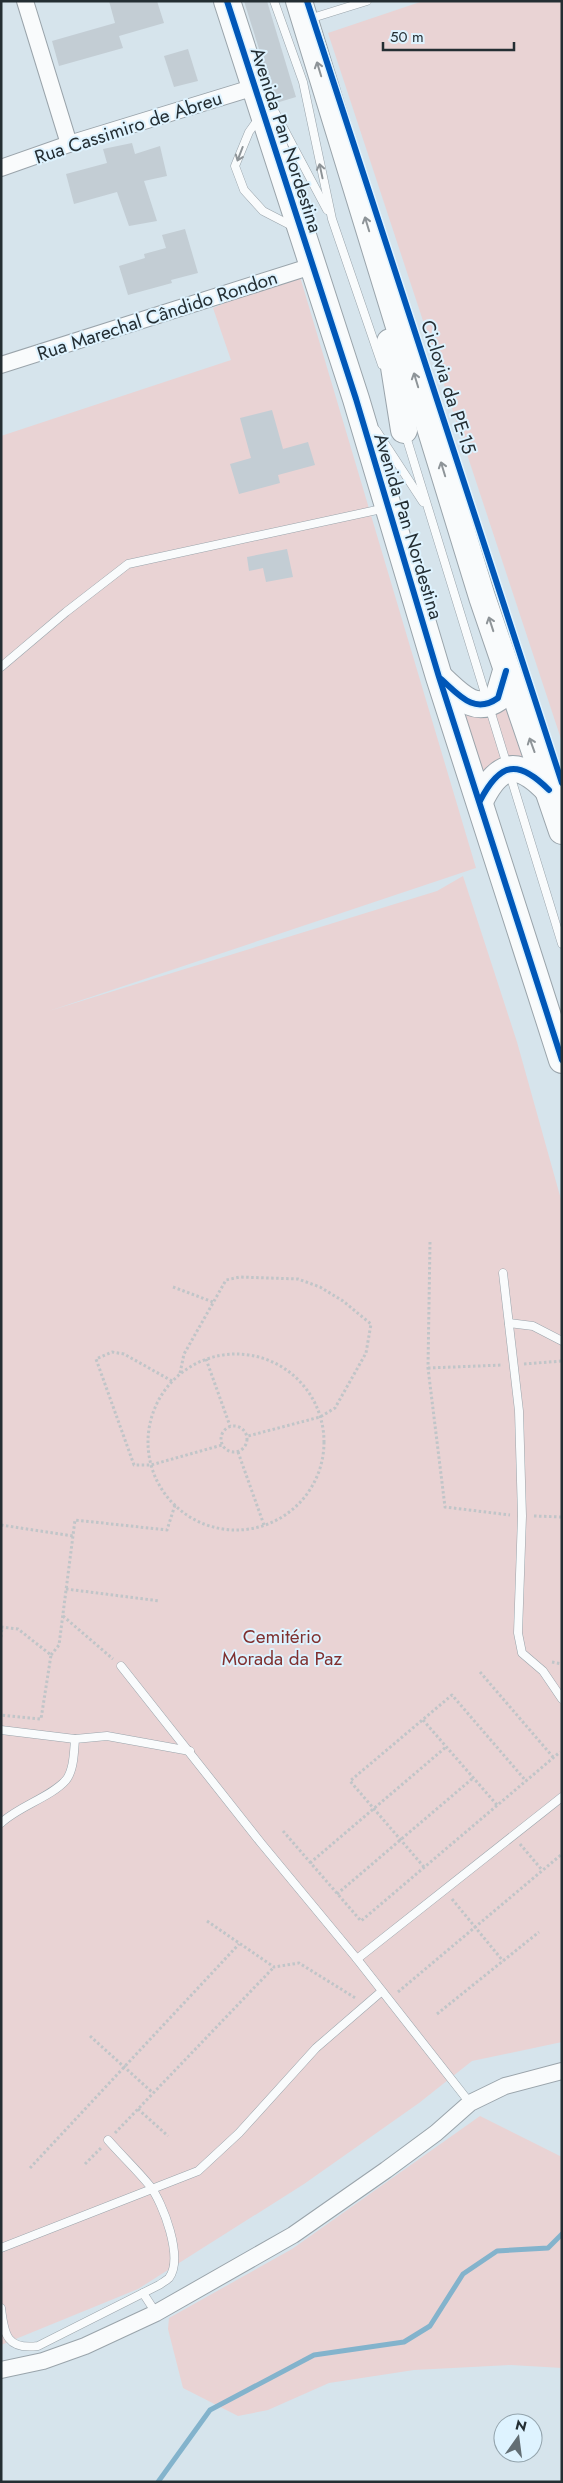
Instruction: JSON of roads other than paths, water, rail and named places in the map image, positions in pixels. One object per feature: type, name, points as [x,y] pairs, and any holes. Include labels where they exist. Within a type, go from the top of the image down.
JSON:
[{"type":"highway","name":"Avenida Pan Nordestina","points":[[227,1],[264,102],[301,231],[356,399],[439,677],[562,1060]]},
{"type":"highway","points":[[302,11],[506,671],[562,831]]},
{"type":"highway","points":[[378,261],[404,430]]},
{"type":"highway","points":[[439,677],[470,702],[478,706],[489,705],[498,698],[506,671]]},
{"type":"highway","points":[[480,801],[498,773],[508,769],[522,769],[534,776],[549,790]]},
{"type":"street","points":[[25,1],[70,144]]},
{"type":"street","name":"Rua Cassimiro de Abreu","points":[[1,168],[70,144],[264,102]]},
{"type":"street","name":"Rua Marechal Cândido Rondon","points":[[1,365],[312,266]]},
{"type":"street","points":[[1,2370],[44,2361],[85,2346],[156,2313],[293,2235],[436,2133],[470,2103],[505,2086],[562,2072]]},
{"type":"lane","points":[[274,1],[303,82],[332,219],[385,375]]},
{"type":"lane","points":[[302,11],[368,1]]},
{"type":"lane","points":[[264,102],[332,219]]},
{"type":"lane","points":[[264,102],[235,166],[244,190],[263,211],[301,231]]},
{"type":"lane","points":[[388,384],[404,430],[562,944]]},
{"type":"lane","points":[[356,399],[428,511]]},
{"type":"lane","points":[[1,667],[66,612],[128,564],[388,507]]},
{"type":"lane","points":[[503,1273],[519,1411],[522,1516],[518,1633],[522,1653],[543,1671],[562,1699]]},
{"type":"lane","points":[[509,1323],[533,1326],[562,1341]]},
{"type":"lane","points":[[121,1666],[261,1843],[390,2000],[470,2103]]},
{"type":"lane","points":[[1,1730],[75,1739],[107,1736],[190,1751]]},
{"type":"lane","points":[[1,1823],[24,1806],[56,1788],[66,1779],[72,1765],[75,1739]]},
{"type":"lane","points":[[357,1959],[562,1797]]},
{"type":"lane","points":[[1,2248],[198,2171],[239,2133],[316,2048],[382,1991]]},
{"type":"lane","points":[[1,2308],[4,2329],[10,2341],[26,2348],[38,2346],[169,2278],[174,2264],[169,2227],[151,2188],[108,2140]]},
{"type":"lane","points":[[143,2293],[156,2313]]},
{"type":"waterway","points":[[158,2482],[210,2410],[314,2355],[404,2342],[430,2326],[463,2274],[497,2251],[548,2248],[562,2234]]},
{"type":"park label","name":"Cemitério Morada da Paz","points":[[282,1647]]}]
